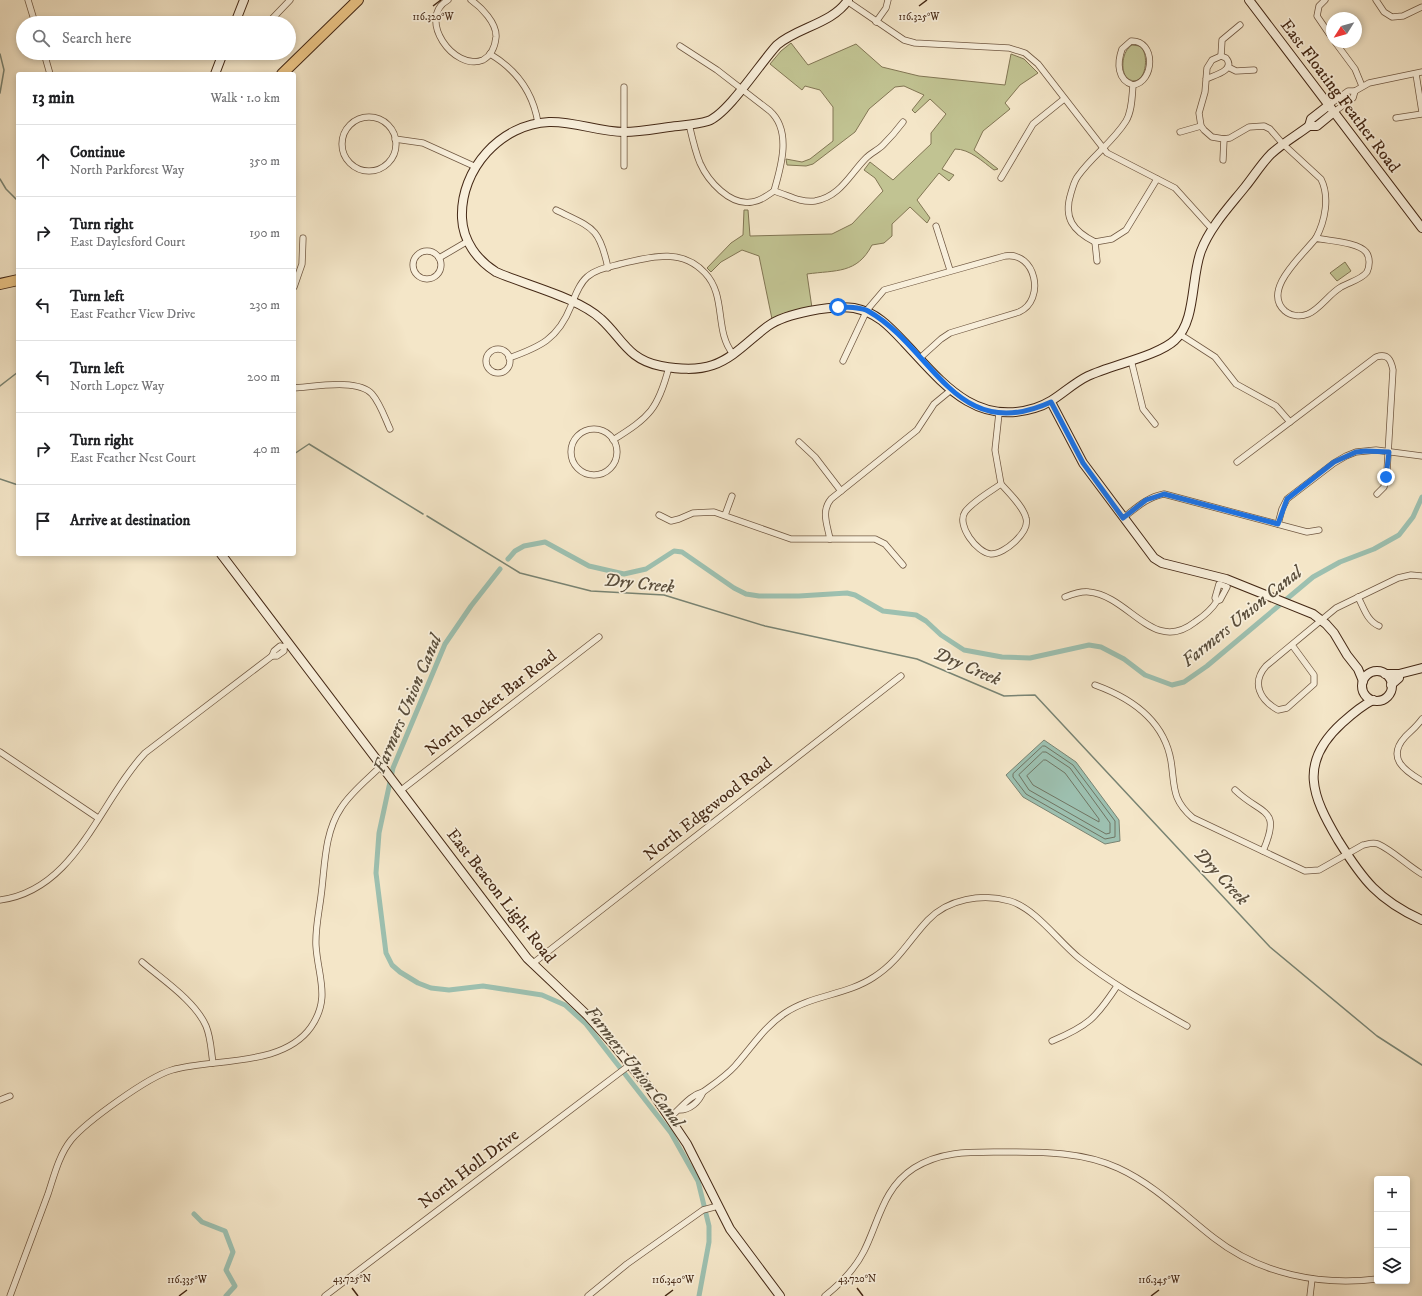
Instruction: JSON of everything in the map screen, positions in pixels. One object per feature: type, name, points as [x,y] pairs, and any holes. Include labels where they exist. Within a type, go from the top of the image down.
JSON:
[{"type":"highway","points":[[284,72],[358,0]]},
{"type":"highway","points":[[0,284],[16,280]]},
{"type":"street","points":[[28,0],[33,16]]},
{"type":"street","points":[[238,16],[244,0]]},
{"type":"street","points":[[275,16],[290,0]]},
{"type":"street","points":[[448,0],[440,6],[435,18],[435,25],[443,41],[458,57],[466,62],[477,62],[490,54],[495,43],[496,34],[494,26],[477,4],[471,0]]},
{"type":"street","points":[[876,22],[886,8],[888,0]]},
{"type":"street","name":"East Floating Feather Road","points":[[1249,0],[1422,228]]},
{"type":"street","points":[[1324,0],[1317,11],[1320,21],[1326,30]]},
{"type":"street","points":[[1376,0],[1384,12],[1392,17],[1403,16],[1422,7]]},
{"type":"street","points":[[1212,229],[1191,208],[1179,191],[1111,156],[1102,149],[1034,60],[1020,51],[1004,47],[909,42],[898,38],[847,1],[835,13],[781,41],[718,116],[708,121],[624,132],[561,122],[538,123],[510,133],[488,151],[476,167],[469,184],[463,208],[462,222],[468,241],[479,258],[496,272],[588,309],[600,317],[623,345],[636,356],[652,364],[689,369],[704,368],[719,363],[733,354],[767,326],[787,316],[838,307],[867,310],[886,323],[951,390],[974,405],[999,413],[1024,411],[1051,402],[1088,376],[1168,346],[1181,335],[1188,319],[1200,255],[1212,229],[1268,158],[1309,126],[1317,126],[1353,98],[1355,91]]},
{"type":"street","points":[[1221,56],[1222,40],[1240,25]]},
{"type":"street","points":[[1136,41],[1144,44],[1148,49],[1148,72],[1144,80],[1133,85],[1124,81],[1121,76],[1119,71],[1120,53],[1127,43],[1136,41]]},
{"type":"street","points":[[680,46],[717,70],[774,115],[782,130],[779,175],[774,191],[758,201],[747,203],[735,201],[725,195],[700,164],[689,124]]},
{"type":"street","points":[[1339,48],[1355,69],[1362,86]]},
{"type":"street","points":[[490,54],[507,66],[523,82],[533,101],[538,123]]},
{"type":"street","points":[[1206,79],[1225,71],[1228,67],[1228,60],[1221,56]]},
{"type":"street","points":[[1221,56],[1208,63],[1205,92],[1199,114],[1202,126],[1212,137],[1224,139],[1230,138],[1248,127],[1257,125],[1270,129],[1317,174],[1325,186],[1326,203],[1316,238],[1278,286],[1278,301],[1282,308],[1293,315],[1301,316],[1309,313],[1339,288],[1360,278],[1369,266],[1369,259],[1362,248],[1316,238]]},
{"type":"street","points":[[46,60],[49,72]]},
{"type":"street","points":[[216,72],[220,60]]},
{"type":"street","points":[[1228,67],[1236,71],[1254,70]]},
{"type":"street","points":[[1309,126],[1311,119],[1348,91],[1355,91],[1362,86],[1422,72]]},
{"type":"street","points":[[1396,118],[1422,113],[1416,74]]},
{"type":"street","points":[[1133,85],[1128,116],[1122,126],[1076,179],[1068,207],[1070,218],[1075,228],[1084,236],[1095,242],[1112,240],[1126,230],[1157,179]]},
{"type":"street","points":[[624,87],[624,166]]},
{"type":"street","points":[[1001,178],[1033,124],[1064,99]]},
{"type":"street","points":[[366,117],[384,122],[392,132],[395,139],[395,147],[389,161],[383,166],[368,170],[353,166],[344,153],[342,145],[344,134],[351,124],[366,117]]},
{"type":"street","points":[[774,191],[796,199],[809,201],[821,200],[832,195],[842,187],[865,159],[884,145],[903,122]]},
{"type":"street","points":[[1180,132],[1202,126]]},
{"type":"street","points":[[395,139],[423,143],[476,167]]},
{"type":"street","points":[[1224,139],[1224,160]]},
{"type":"street","points":[[556,210],[594,231],[603,244],[608,268]]},
{"type":"street","points":[[936,226],[950,270]]},
{"type":"street","points":[[296,283],[301,272],[303,238]]},
{"type":"street","points":[[439,258],[468,241]]},
{"type":"street","points":[[1095,242],[1097,261]]},
{"type":"street","points":[[426,251],[435,254],[439,258],[440,269],[433,278],[428,280],[420,278],[415,274],[412,266],[413,261],[420,252],[426,251]]},
{"type":"street","points":[[509,358],[536,348],[550,339],[564,322],[579,287],[585,278],[594,272],[653,256],[666,255],[675,256],[693,263],[706,274],[714,286],[720,302],[724,341],[733,354]]},
{"type":"street","points":[[843,361],[867,310],[880,294],[890,287],[1005,256],[1016,256],[1026,260],[1032,273],[1035,290],[1029,306],[1019,312],[950,333],[920,358]]},
{"type":"street","points":[[1181,335],[1215,358],[1236,384],[1276,406],[1290,422]]},
{"type":"street","points":[[494,350],[501,350],[509,358],[509,366],[500,373],[489,370],[486,363],[488,355],[494,350]]},
{"type":"street","points":[[1237,462],[1376,356],[1387,356],[1391,361],[1393,370],[1389,452],[1384,487],[1378,494]]},
{"type":"street","points":[[1131,360],[1143,409],[1155,424]]},
{"type":"street","points":[[613,440],[637,425],[652,411],[662,393],[669,367]]},
{"type":"street","points":[[296,388],[350,385],[362,387],[372,394],[390,429]]},
{"type":"street","points":[[830,539],[825,519],[826,508],[831,499],[917,430],[925,420],[934,404],[951,390]]},
{"type":"street","points":[[1051,402],[1083,463],[1154,558],[1162,563],[1284,602],[1313,614],[1322,620],[1334,633],[1358,669],[1363,681],[1362,706]]},
{"type":"street","points":[[999,413],[995,450],[1001,484],[1027,519],[1026,528],[1021,536],[1000,552],[992,554],[985,552],[978,547],[966,532],[963,524],[963,517],[969,509],[1001,484]]},
{"type":"street","points":[[592,428],[601,429],[613,440],[617,447],[618,454],[615,462],[602,474],[594,476],[585,474],[572,460],[570,452],[571,443],[584,431],[592,428]]},
{"type":"street","points":[[799,442],[815,457],[841,491]]},
{"type":"street","points":[[1278,524],[1287,499],[1334,462],[1356,452],[1366,451],[1422,456]]},
{"type":"street","points":[[1123,518],[1146,500],[1164,494],[1307,532],[1319,530]]},
{"type":"street","points":[[725,515],[732,496]]},
{"type":"street","points":[[659,515],[671,520],[704,511],[725,515],[785,538],[875,538],[885,544],[904,565]]},
{"type":"street","name":"East Beacon Light Road","points":[[222,556],[286,645],[389,776],[532,964],[587,1015],[625,1069],[670,1117],[701,1169],[733,1234],[780,1296]]},
{"type":"street","points":[[1292,645],[1314,675],[1314,684],[1283,709],[1278,710],[1266,701],[1260,693],[1258,685],[1261,671],[1336,608],[1398,578],[1412,575],[1422,576]]},
{"type":"street","points":[[1065,597],[1078,593],[1098,594],[1112,601],[1157,630],[1168,633],[1178,632],[1189,627],[1203,616],[1217,601],[1220,600],[1227,587],[1225,582]]},
{"type":"street","points":[[1358,597],[1369,619],[1373,623],[1380,626]]},
{"type":"street","name":"North Rocket Bar Road","points":[[398,788],[599,638]]},
{"type":"street","points":[[0,900],[30,891],[58,872],[73,855],[130,770],[145,753],[272,656],[274,651],[280,646],[286,645]]},
{"type":"street","points":[[1358,669],[1385,674],[1399,674],[1422,668]]},
{"type":"street","points":[[1363,681],[1368,674],[1372,672]]},
{"type":"street","points":[[1385,674],[1391,686]]},
{"type":"street","points":[[1399,674],[1399,678],[1391,686],[1386,697],[1373,700],[1362,706],[1333,731],[1323,744],[1316,758],[1313,774],[1314,788],[1317,802],[1347,854],[1372,888],[1422,920]]},
{"type":"street","name":"North Edgewood Road","points":[[532,964],[901,676]]},
{"type":"street","points":[[1095,685],[1136,704],[1158,727],[1167,745],[1171,760],[1175,796],[1185,811],[1193,818],[1295,867],[1310,872],[1318,870],[1363,845],[1371,843],[1377,844],[1422,874]]},
{"type":"street","points":[[1362,690],[1365,695],[1373,700]]},
{"type":"street","points":[[1422,719],[1400,744],[1397,757],[1402,768],[1422,781]]},
{"type":"street","points":[[0,752],[98,818]]},
{"type":"street","points":[[10,1296],[61,1158],[76,1134],[151,1079],[172,1070],[283,1050],[303,1037],[313,1023],[318,1013],[323,996],[322,978],[316,949],[316,932],[329,835],[335,817],[341,806],[381,766]]},
{"type":"street","points":[[1235,790],[1248,801],[1260,807],[1271,821],[1269,836],[1263,851]]},
{"type":"street","points":[[670,1117],[679,1110],[686,1110],[696,1103],[703,1092],[735,1066],[767,1026],[786,1012],[804,1003],[852,988],[888,968],[904,952],[928,920],[936,913],[962,900],[994,898],[1010,901],[1028,910],[1079,957],[1117,986],[1187,1026]]},
{"type":"street","points":[[142,962],[189,1003],[200,1016],[209,1037],[214,1063]]},
{"type":"street","points":[[1052,1041],[1089,1023],[1101,1011],[1117,986]]},
{"type":"street","name":"North Holl Drive","points":[[325,1296],[625,1069]]},
{"type":"street","points":[[0,1100],[10,1096]]},
{"type":"street","points":[[825,1296],[840,1282],[857,1262],[870,1239],[886,1197],[902,1176],[926,1161],[944,1154],[966,1152],[1054,1153],[1095,1160],[1116,1167],[1157,1190],[1216,1239],[1241,1256],[1291,1275],[1312,1279],[1331,1282],[1374,1279]]},
{"type":"street","points":[[588,1296],[627,1264],[705,1210],[718,1206]]},
{"type":"street","points":[[1310,1296],[1312,1279]]},
{"type":"green space","points":[[791,43],[808,65],[856,44],[882,67],[919,76],[1005,85],[1011,54],[1024,59],[1038,73],[1020,85],[1005,103],[1010,109],[983,131],[974,150],[998,169],[994,170],[966,151],[955,149],[942,169],[954,175],[949,181],[939,173],[917,200],[930,218],[927,223],[910,207],[892,224],[892,236],[884,243],[872,245],[860,261],[845,269],[807,274],[812,308],[785,313],[772,319],[759,256],[742,250],[721,262],[711,272],[707,268],[731,243],[743,235],[744,210],[748,210],[750,236],[832,234],[852,224],[883,191],[875,178],[864,170],[870,162],[893,180],[931,144],[931,133],[946,114],[930,99],[915,113],[912,110],[924,95],[904,86],[895,87],[869,109],[855,132],[813,164],[806,166],[787,165],[786,159],[802,162],[810,159],[833,141],[833,107],[820,90],[805,86],[802,90],[770,64],[781,51]]},
{"type":"green space","points":[[1132,45],[1140,46],[1145,57],[1142,76],[1138,80],[1133,81],[1127,78],[1123,70],[1124,56]]},
{"type":"green space","points":[[1345,262],[1351,271],[1337,281],[1330,273]]},
{"type":"water","points":[[1044,740],[1076,762],[1119,820],[1120,841],[1105,844],[1023,797],[1006,775]]},
{"type":"waterway","points":[[0,54],[4,70],[0,93]]},
{"type":"waterway","points":[[0,179],[6,189],[16,199]]},
{"type":"waterway","points":[[0,386],[16,374]]},
{"type":"waterway","name":"Dry Creek","points":[[296,453],[309,444],[423,514]]},
{"type":"waterway","name":"Dry Creek","points":[[0,479],[16,484]]},
{"type":"waterway","name":"Farmers Union Canal","points":[[508,559],[515,551],[524,546],[545,542],[589,566],[624,574],[646,569],[674,551],[682,552],[734,588],[746,594],[759,596],[799,596],[847,593],[855,595],[883,611],[916,615],[926,621],[941,635],[964,650],[1002,657],[1030,658],[1089,645],[1101,647],[1124,659],[1145,675],[1172,685],[1184,682],[1207,666],[1313,577],[1340,562],[1374,549],[1399,535],[1413,517],[1422,497]]},
{"type":"waterway","name":"Dry Creek","points":[[427,516],[520,573],[591,591],[664,595],[765,626],[917,659],[1004,696],[1035,695],[1270,947],[1377,1036],[1422,1065]]},
{"type":"waterway","name":"Farmers Union Canal","points":[[500,569],[471,606],[445,644],[393,768],[379,833],[376,873],[386,953],[392,965],[400,972],[418,983],[431,988],[449,990],[483,986],[542,995],[565,1005],[586,1024],[671,1133],[698,1181],[709,1226],[709,1242],[699,1296]]},
{"type":"waterway","points":[[194,1214],[202,1222],[225,1231],[233,1252],[226,1270],[235,1286],[226,1296]]},
{"type":"route","points":[[838,307],[867,310],[882,319],[955,394],[974,405],[999,413],[1008,413],[1024,411],[1051,402],[1083,463],[1123,518],[1152,496],[1164,494],[1278,524],[1282,509],[1287,499],[1334,462],[1346,456],[1356,452],[1376,450],[1389,452],[1386,477]]}]
